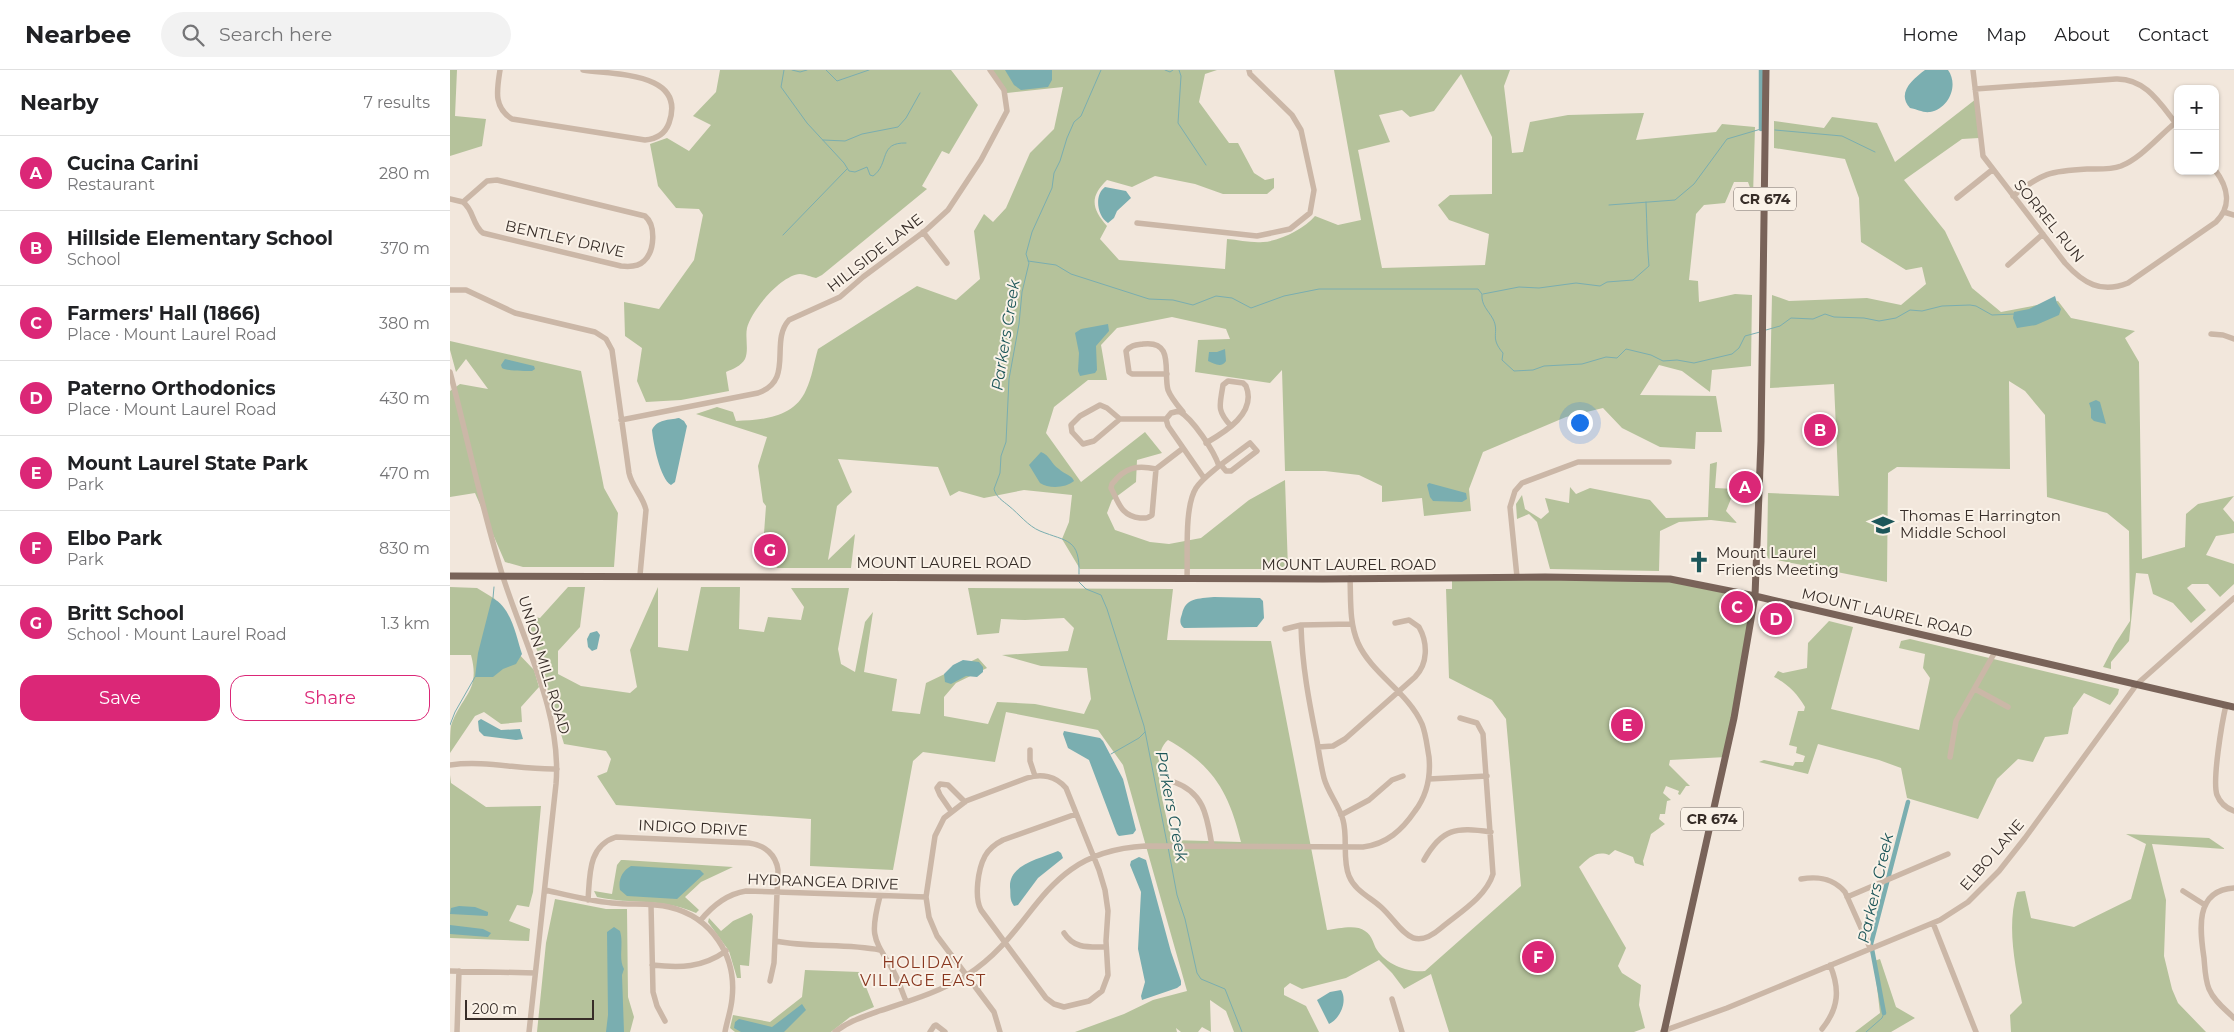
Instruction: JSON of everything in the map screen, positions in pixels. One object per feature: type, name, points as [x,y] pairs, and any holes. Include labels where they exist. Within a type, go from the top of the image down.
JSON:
[{"type":"main road","name":"CR 674","points":[[1663,1032],[1734,718],[1755,596],[1761,450],[1766,70]]},
{"type":"main road","name":"MOUNT LAUREL ROAD","points":[[450,576],[1517,577],[1670,579],[1755,596],[2234,707]]},
{"type":"street","points":[[500,70],[497,90],[498,104],[506,116],[512,119],[645,140],[652,139],[664,132],[670,118],[672,103],[670,96],[661,85],[646,80],[583,70]]},
{"type":"street","name":"HILLSIDE LANE","points":[[621,420],[758,393],[767,389],[779,374],[782,335],[789,320],[840,297],[863,277],[923,232],[943,215],[953,203],[981,160],[1006,115],[1008,105],[1005,93],[990,70]]},
{"type":"street","points":[[1137,223],[1256,236],[1290,229],[1310,214],[1314,190],[1301,130],[1292,115],[1250,74],[1249,70]]},
{"type":"street","name":"SORREL RUN","points":[[1973,70],[1982,152],[1992,170],[2080,278],[2095,286],[2112,288],[2133,280],[2211,226],[2224,212]]},
{"type":"street","points":[[1975,89],[2116,78],[2129,80],[2146,89],[2174,123]]},
{"type":"street","points":[[2013,196],[2036,178],[2046,174],[2068,170],[2113,168],[2122,165],[2174,127]]},
{"type":"street","points":[[1957,198],[1992,170]]},
{"type":"street","points":[[2219,175],[2227,192],[2227,204],[2224,212],[2234,215]]},
{"type":"street","name":"BENTLEY DRIVE","points":[[487,181],[508,181],[645,216],[650,221],[653,229],[651,247],[644,262],[625,267],[487,235],[480,231],[468,206],[463,202],[487,181]]},
{"type":"street","points":[[450,199],[463,202]]},
{"type":"street","points":[[923,232],[947,264]]},
{"type":"street","points":[[2008,265],[2043,234]]},
{"type":"street","points":[[450,290],[462,289],[510,312],[586,330],[603,336],[609,342],[612,350],[630,478],[643,500],[646,510],[640,575]]},
{"type":"street","points":[[2211,334],[2223,335],[2234,339]]},
{"type":"street","points":[[1167,374],[1132,374],[1129,372],[1126,351],[1131,346],[1158,345],[1165,354],[1170,393],[1220,466],[1226,471],[1231,471],[1257,451],[1250,443],[1220,466],[1204,478],[1196,488],[1191,500],[1188,529],[1187,578]]},
{"type":"street","name":"UNION MILL ROAD","points":[[450,372],[502,576],[550,716],[556,748],[557,769],[529,1032]]},
{"type":"street","points":[[1206,443],[1231,426],[1240,419],[1244,411],[1248,389],[1243,383],[1228,381],[1223,385],[1219,408],[1222,416],[1231,426]]},
{"type":"street","points":[[1120,419],[1107,408],[1100,405],[1076,418],[1071,428],[1080,442],[1087,445],[1120,419],[1166,419]]},
{"type":"street","points":[[1166,419],[1168,415],[1175,411],[1184,414]]},
{"type":"street","points":[[1166,419],[1170,431],[1204,478]]},
{"type":"street","points":[[1156,469],[1141,466],[1134,467],[1112,484],[1111,488],[1123,510],[1130,516],[1147,518],[1152,515],[1156,469],[1182,449]]},
{"type":"street","points":[[1517,577],[1510,507],[1515,491],[1522,483],[1571,464],[1584,461],[1669,462]]},
{"type":"street","points":[[835,1032],[851,1021],[943,988],[967,975],[1005,942],[1054,882],[1070,869],[1094,857],[1115,850],[1137,846],[1370,846],[1382,842],[1398,832],[1422,802],[1429,779],[1429,762],[1422,725],[1415,712],[1365,654],[1358,642],[1352,624],[1350,578]]},
{"type":"street","name":"ELBO LANE","points":[[1663,1032],[1933,922],[1962,907],[1999,871],[2137,684],[2234,598]]},
{"type":"street","points":[[1318,747],[1333,746],[1342,742],[1420,672],[1425,662],[1422,633],[1417,624],[1409,620],[1395,623]]},
{"type":"street","points":[[1285,630],[1301,625],[1352,624]]},
{"type":"street","points":[[1301,625],[1303,669],[1326,784],[1341,815],[1346,832],[1347,870],[1354,885],[1383,908],[1402,932],[1414,938],[1424,938],[1436,932],[1487,887],[1493,870],[1482,730],[1477,723],[1460,718]]},
{"type":"street","points":[[1950,757],[1956,721],[1995,652]]},
{"type":"street","points":[[1975,689],[2008,707]]},
{"type":"street","points":[[2226,705],[2216,791],[2223,804],[2234,810]]},
{"type":"street","points":[[1030,750],[1030,761],[1035,776]]},
{"type":"street","points":[[450,765],[476,763],[531,770],[557,769]]},
{"type":"street","points":[[1000,1032],[994,1012],[934,932],[926,897],[936,831],[949,809],[964,802],[1035,776],[1048,776],[1062,784],[1076,814],[1103,880],[1107,901],[1106,947],[1108,975],[1102,991],[1090,1001],[1064,1006],[1054,1004],[1046,998],[981,910],[978,902],[982,865],[986,854],[1003,840],[1076,814]]},
{"type":"street","points":[[1341,815],[1369,800],[1392,780],[1403,776]]},
{"type":"street","points":[[1429,779],[1487,776]]},
{"type":"street","points":[[1174,782],[1187,787],[1197,797],[1208,826],[1212,846]]},
{"type":"street","points":[[949,809],[937,790],[940,784],[948,785],[964,802]]},
{"type":"street","points":[[1424,860],[1436,841],[1447,834],[1468,830],[1491,832]]},
{"type":"street","name":"INDIGO DRIVE","points":[[588,900],[595,852],[607,840],[621,836],[759,845],[771,854],[778,870],[775,941],[770,981]]},
{"type":"street","points":[[1848,896],[1948,854]]},
{"type":"street","points":[[1801,880],[1810,878],[1826,879],[1841,887],[1848,896],[1870,948]]},
{"type":"street","points":[[2234,888],[2219,892],[2205,905],[2200,924],[2206,980],[2213,996],[2234,1018]]},
{"type":"street","points":[[544,890],[588,900],[676,909],[700,921],[718,937],[726,951],[732,970],[731,1006],[724,1032]]},
{"type":"street","name":"HYDRANGEA DRIVE","points":[[700,921],[716,905],[736,893],[751,891],[926,897]]},
{"type":"street","points":[[2183,891],[2205,905]]},
{"type":"street","points":[[880,896],[874,925],[875,939],[895,973],[906,1001]]},
{"type":"street","points":[[651,905],[654,997],[665,1021]]},
{"type":"street","points":[[1933,922],[1976,1032]]},
{"type":"street","points":[[1064,933],[1069,941],[1077,946],[1106,947]]},
{"type":"street","points":[[775,941],[788,944],[862,947],[880,950]]},
{"type":"street","points":[[652,965],[700,964],[712,960],[726,951]]},
{"type":"street","points":[[1822,1028],[1832,1015],[1837,990],[1830,965]]},
{"type":"street","points":[[450,971],[535,973]]},
{"type":"street","points":[[457,1032],[459,971]]},
{"type":"street","points":[[1392,999],[1402,1032]]},
{"type":"street","points":[[930,1032],[936,1025],[945,1032]]},
{"type":"green space","points":[[450,70],[457,70],[455,116],[486,119],[482,146],[450,156]]},
{"type":"green space","points":[[720,70],[951,70],[978,105],[949,154],[942,151],[922,186],[927,189],[822,275],[816,278],[802,274],[792,276],[784,280],[768,295],[754,313],[747,328],[747,352],[745,359],[739,365],[726,372],[729,391],[681,400],[646,402],[637,381],[642,348],[625,336],[624,302],[659,309],[694,260],[703,215],[699,209],[676,208],[658,186],[650,144],[667,138],[689,151],[711,125],[693,116],[716,92]]},
{"type":"green space","points":[[991,70],[1217,70],[1205,74],[1199,102],[1229,143],[1238,143],[1254,173],[1265,180],[1274,178],[1274,188],[1267,194],[1223,194],[1195,184],[1155,176],[1132,187],[1107,180],[1097,192],[1095,203],[1098,214],[1107,226],[1100,239],[1119,260],[1225,269],[1227,239],[1250,242],[1270,241],[1298,230],[1315,216],[1338,225],[1361,220],[1334,70],[1510,70],[1504,86],[1512,153],[1523,152],[1530,122],[1568,115],[1644,113],[1636,140],[1716,132],[1722,124],[1755,127],[1753,196],[1748,182],[1734,182],[1725,203],[1704,205],[1696,214],[1689,280],[1698,281],[1699,302],[1735,294],[1752,295],[1751,366],[1712,370],[1710,392],[1682,371],[1659,365],[1640,395],[1716,396],[1722,432],[1696,432],[1695,449],[1660,447],[1622,428],[1603,408],[1566,417],[1483,452],[1469,489],[1471,511],[1424,516],[1422,498],[1382,502],[1382,486],[1359,475],[1325,471],[1285,471],[1282,370],[1270,383],[1195,372],[1198,340],[1230,339],[1226,329],[1172,317],[1117,328],[1101,345],[1107,380],[1088,380],[1054,407],[1046,433],[1081,482],[1145,432],[1162,453],[1137,460],[1136,482],[1112,500],[1107,513],[1115,530],[1150,542],[1169,544],[1201,538],[1249,500],[1285,480],[1288,569],[1080,569],[1062,539],[1069,522],[1072,495],[1024,490],[984,498],[959,491],[950,496],[938,467],[838,459],[852,492],[837,506],[828,560],[855,534],[851,568],[777,568],[763,547],[766,506],[763,502],[758,466],[767,437],[696,414],[717,407],[733,412],[736,421],[756,420],[785,412],[794,407],[806,390],[818,349],[917,286],[956,300],[980,279],[974,231],[984,214],[993,222],[1006,208],[1030,153],[1054,129],[1063,87],[1007,93]],"holes":[[[1461,74],[1492,137],[1492,194],[1450,195],[1438,205],[1449,220],[1489,234],[1485,265],[1382,268],[1358,150],[1390,142],[1379,115],[1402,110],[1410,117],[1434,111]]]},
{"type":"green space","points":[[1976,99],[1979,138],[1962,139],[1904,180],[1945,231],[1972,288],[2001,312],[2058,301],[2071,318],[2135,331],[2125,338],[2139,362],[2142,559],[2185,547],[2186,514],[2198,504],[2234,496],[2223,509],[2234,522],[2234,533],[2216,536],[2206,555],[2234,564],[2234,584],[2220,597],[2208,584],[2192,584],[2187,588],[2206,610],[2191,623],[2173,603],[2153,594],[2148,574],[2136,573],[2129,641],[2111,662],[2111,669],[2103,667],[2130,621],[2129,531],[2107,513],[2047,497],[2045,415],[2025,391],[2009,381],[2010,469],[1897,467],[1888,473],[1887,582],[1767,558],[1768,493],[1839,496],[1834,384],[1770,388],[1772,295],[1789,301],[1867,298],[1901,305],[1926,284],[1922,267],[1906,270],[1861,242],[1859,198],[1845,159],[1774,148],[1774,121],[1824,128],[1832,117],[1877,123],[1895,162]]},
{"type":"green space","points":[[450,341],[581,371],[604,488],[618,513],[614,567],[523,567],[505,562],[475,493],[450,497],[450,391],[460,384],[488,389],[466,359],[456,372],[450,350]]},
{"type":"green space","points":[[1717,462],[1715,488],[1735,489],[1726,511],[1737,523],[1711,520],[1679,522],[1660,531],[1659,571],[1550,569],[1537,522],[1529,514],[1517,519],[1516,504],[1522,495],[1525,509],[1541,519],[1549,512],[1545,498],[1569,503],[1570,487],[1576,494],[1590,488],[1650,500],[1666,518],[1708,517],[1710,464]]},
{"type":"green space","points":[[1452,579],[1670,579],[1755,596],[1726,757],[1670,760],[1669,765],[1690,786],[1686,786],[1680,795],[1678,794],[1679,791],[1666,786],[1663,793],[1671,800],[1667,801],[1665,814],[1660,814],[1659,819],[1665,824],[1651,834],[1643,861],[1644,866],[1635,863],[1633,857],[1615,850],[1609,855],[1597,854],[1579,867],[1626,948],[1618,966],[1622,973],[1641,985],[1639,1005],[1645,1028],[1634,1032],[1449,1032],[1431,974],[1404,989],[1379,960],[1346,978],[1302,989],[1290,983],[1284,988],[1284,995],[1306,1006],[1319,1032],[1234,1032],[1226,1011],[1210,1000],[1211,1032],[1202,1027],[1198,1032],[1181,1032],[1176,1028],[1177,1032],[1075,1032],[1124,1014],[1153,1000],[1187,991],[1123,765],[1098,730],[1006,712],[995,762],[923,752],[913,761],[893,870],[810,866],[811,819],[616,805],[597,776],[607,772],[611,759],[606,751],[564,744],[545,681],[545,672],[524,615],[540,618],[568,587],[585,587],[580,627],[558,651],[558,674],[581,686],[630,693],[637,687],[630,650],[658,587],[658,647],[688,651],[701,587],[740,587],[739,629],[764,632],[768,617],[801,620],[804,607],[791,588],[849,588],[838,649],[841,664],[855,672],[865,622],[873,612],[864,672],[897,679],[892,711],[920,714],[926,683],[978,658],[987,668],[956,683],[944,697],[944,716],[988,724],[997,702],[1035,704],[1084,714],[1091,699],[1087,668],[1041,666],[1002,655],[1068,651],[1074,628],[1064,618],[1001,619],[999,633],[977,635],[968,588],[1173,589],[1167,640],[1271,641],[1327,930],[1361,929],[1370,935],[1377,950],[1392,964],[1412,971],[1425,971],[1521,886],[1506,719],[1492,700],[1449,678],[1446,589],[1452,589]],"holes":[[[1168,740],[1197,759],[1217,782],[1231,808],[1241,842],[1172,840],[1160,787],[1159,759],[1162,748]]]},
{"type":"green space","points":[[450,587],[477,588],[495,599],[515,650],[534,670],[539,687],[521,707],[522,722],[501,724],[484,712],[475,716],[450,753],[451,726],[472,686],[474,677],[471,655],[450,655]]},
{"type":"green space","points":[[1829,621],[1853,627],[1831,709],[1919,730],[1930,678],[1923,668],[1925,654],[1899,648],[1901,641],[1910,639],[2119,689],[2118,694],[2110,705],[2084,693],[2073,708],[2068,734],[2045,737],[2033,762],[2018,759],[1997,779],[1978,819],[1907,798],[1901,768],[1879,760],[1818,744],[1808,774],[1759,762],[1764,760],[1793,766],[1795,762],[1803,762],[1805,756],[1796,753],[1797,747],[1789,745],[1798,711],[1804,711],[1805,707],[1792,689],[1774,677],[1778,671],[1783,673],[1807,668],[1808,643]]},
{"type":"green space","points":[[450,775],[451,783],[486,807],[541,806],[533,892],[529,907],[517,905],[509,921],[530,929],[529,941],[450,938]]},
{"type":"green space","points":[[2126,834],[2209,838],[2225,849],[2152,844],[2166,900],[2164,956],[2172,989],[2178,1003],[2206,1032],[2011,1032],[2010,1015],[2022,1003],[2012,933],[2012,919],[2017,892],[2025,891],[2031,918],[2074,927],[2131,899],[2146,844]]},
{"type":"green space","points":[[621,860],[733,867],[701,882],[685,897],[699,910],[696,913],[683,908],[658,903],[597,897],[594,891],[612,894],[617,865]]},
{"type":"green space","points":[[555,899],[606,909],[627,909],[628,997],[634,1017],[630,1032],[537,1032],[546,943]]},
{"type":"green space","points":[[751,913],[753,916],[749,966],[740,965],[741,978],[737,978],[729,951],[708,922],[709,918],[721,931],[733,921]]},
{"type":"green space","points":[[1880,959],[1896,1007],[1915,1018],[1891,1032],[1855,1032],[1880,1013],[1874,961]]},
{"type":"green space","points":[[805,970],[860,972],[874,1007],[850,1017],[831,1032],[735,1032],[730,1028],[733,1015],[770,1022],[802,997]]},
{"type":"water","points":[[1005,70],[1052,70],[1052,80],[1048,87],[1021,90],[1014,85]]},
{"type":"water","points":[[1925,70],[1948,70],[1952,82],[1952,89],[1947,101],[1937,110],[1930,112],[1910,108],[1905,97],[1905,92],[1911,82]]},
{"type":"water","points":[[1105,187],[1126,191],[1131,198],[1117,211],[1114,218],[1108,223],[1101,216],[1098,205],[1099,195]]},
{"type":"water","points":[[2055,296],[2061,309],[2059,315],[2036,325],[2017,328],[2013,318],[2014,312],[2029,309]]},
{"type":"water","points":[[1108,324],[1109,331],[1096,346],[1097,370],[1095,373],[1080,376],[1078,371],[1079,353],[1075,333],[1081,329]]},
{"type":"water","points":[[1225,349],[1226,361],[1224,363],[1218,365],[1208,361],[1209,352]]},
{"type":"water","points":[[505,359],[534,366],[535,369],[532,371],[516,371],[504,369],[501,365]]},
{"type":"water","points":[[2096,400],[2100,402],[2106,424],[2094,421],[2091,418],[2089,403]]},
{"type":"water","points":[[679,418],[687,426],[675,482],[671,485],[660,468],[652,430],[660,422]]},
{"type":"water","points":[[1041,452],[1056,467],[1072,477],[1074,481],[1057,487],[1040,483],[1029,465]]},
{"type":"water","points":[[1429,483],[1466,493],[1467,499],[1462,502],[1433,501],[1427,485]]},
{"type":"water","points":[[1214,597],[1260,598],[1263,601],[1264,618],[1257,627],[1184,628],[1182,626],[1181,618],[1186,604],[1198,599]]},
{"type":"water","points":[[492,598],[508,614],[522,654],[516,664],[503,669],[493,677],[475,677],[478,653]]},
{"type":"water","points":[[597,631],[600,635],[597,649],[592,651],[588,647],[587,639],[590,633]]},
{"type":"water","points":[[963,660],[979,662],[983,667],[983,672],[977,677],[966,676],[951,684],[945,682],[944,674],[953,665]]},
{"type":"water","points":[[481,719],[501,730],[520,729],[523,739],[516,740],[484,736],[479,731],[478,721]]},
{"type":"water","points":[[1064,731],[1100,738],[1103,741],[1123,779],[1136,830],[1133,834],[1119,836],[1117,834],[1089,760],[1068,748],[1063,734]]},
{"type":"water","points":[[1058,851],[1063,858],[1038,878],[1018,905],[1014,906],[1012,904],[1010,887],[1011,879],[1015,873],[1027,863]]},
{"type":"water","points":[[1139,857],[1146,860],[1171,952],[1181,981],[1181,985],[1177,988],[1142,1000],[1141,996],[1145,982],[1138,949],[1141,892],[1130,865],[1131,861]]},
{"type":"water","points":[[631,866],[700,870],[704,874],[677,899],[627,896],[620,890],[620,883],[621,876]]},
{"type":"water","points":[[459,906],[475,907],[488,912],[488,915],[450,914],[451,908]]},
{"type":"water","points":[[450,925],[483,929],[491,933],[488,937],[450,934]]},
{"type":"water","points":[[614,927],[620,931],[621,936],[621,960],[624,969],[622,975],[624,1032],[606,1032],[608,1015],[607,932]]},
{"type":"water","points":[[1341,990],[1344,999],[1342,1009],[1333,1022],[1329,1024],[1317,1000],[1330,992]]},
{"type":"water","points":[[802,1004],[806,1010],[784,1032],[741,1032],[734,1028],[735,1022],[739,1019],[772,1027]]},
{"type":"waterway","points":[[784,70],[781,87],[807,123],[844,163],[849,171],[855,172],[867,167],[870,175],[873,176],[878,171],[891,146],[906,143]]},
{"type":"waterway","points":[[792,70],[800,72],[807,70]]},
{"type":"waterway","points":[[826,70],[837,81],[869,70]]},
{"type":"waterway","name":"Parkers Creek","points":[[1079,574],[1079,562],[1074,547],[1070,543],[1032,526],[1000,499],[994,489],[1000,473],[1001,456],[1006,442],[1009,379],[1019,324],[1022,292],[1029,263],[1026,254],[1032,232],[1052,188],[1054,173],[1067,138],[1074,122],[1081,116],[1101,70]]},
{"type":"waterway","points":[[1165,70],[1170,72],[1173,70]]},
{"type":"waterway","points":[[1179,70],[1181,76],[1178,123],[1206,165]]},
{"type":"waterway","points":[[1761,70],[1761,129]]},
{"type":"waterway","points":[[823,140],[845,141],[862,134],[898,127],[906,118],[920,93]]},
{"type":"waterway","points":[[1609,205],[1675,200],[1694,184],[1727,139],[1761,129]]},
{"type":"waterway","points":[[1775,130],[1842,136],[1875,152]]},
{"type":"waterway","points":[[783,235],[847,169]]},
{"type":"waterway","points":[[1483,294],[1519,287],[1539,288],[1576,283],[1600,286],[1607,282],[1633,280],[1649,266],[1646,202]]},
{"type":"waterway","points":[[1028,261],[1056,265],[1071,274],[1149,299],[1173,300],[1193,305],[1216,296],[1232,298],[1251,308],[1284,296],[1319,289],[1478,289],[1495,324],[1497,343],[1503,353],[1502,360],[1514,371],[1533,370],[1544,366],[1582,364],[1606,357],[1617,358],[1626,349],[1651,355],[1663,361],[1677,360],[1694,363],[1732,354],[1739,348],[1745,336],[1760,332]]},
{"type":"waterway","points":[[1766,330],[1780,326],[1791,318],[1813,319],[1825,314],[1834,317],[1864,318],[1879,321],[1896,318],[1910,310],[1922,311],[1942,306],[1970,305],[1976,306],[1992,315],[2015,314]]},
{"type":"waterway","name":"Parkers Creek","points":[[1079,582],[1086,589],[1101,595],[1107,609],[1144,726],[1167,843]]},
{"type":"waterway","points":[[493,598],[494,587]]},
{"type":"waterway","points":[[450,725],[455,712],[475,677]]},
{"type":"waterway","points":[[1111,754],[1139,738],[1145,732]]},
{"type":"waterway","name":"Parkers Creek","points":[[1884,1013],[1871,944],[1908,802]]},
{"type":"waterway","name":"Parkers Creek","points":[[1168,847],[1177,895],[1185,919],[1197,973],[1201,979],[1225,989],[1242,1032]]},
{"type":"waterway","name":"Parkers Creek","points":[[1866,1032],[1882,1018],[1884,1013]]},
{"type":"place","name":"Hillside Elementary School","points":[[1820,430]]},
{"type":"place","name":"Cucina Carini","points":[[1745,487]]},
{"type":"place","name":"Thomas E Harrington Middle School","points":[[1883,525]]},
{"type":"place","name":"Britt School","points":[[770,550]]},
{"type":"place","name":"Mount Laurel Friends Meeting","points":[[1699,562]]},
{"type":"place","name":"Farmers' Hall (1866)","points":[[1737,607]]},
{"type":"place","name":"Paterno Orthodonics","points":[[1776,619]]},
{"type":"place","name":"Mount Laurel State Park","points":[[1627,725]]},
{"type":"place","name":"Elbo Park","points":[[1538,957]]},
{"type":"district","name":"HOLIDAY VILLAGE EAST","points":[[923,971]]}]
